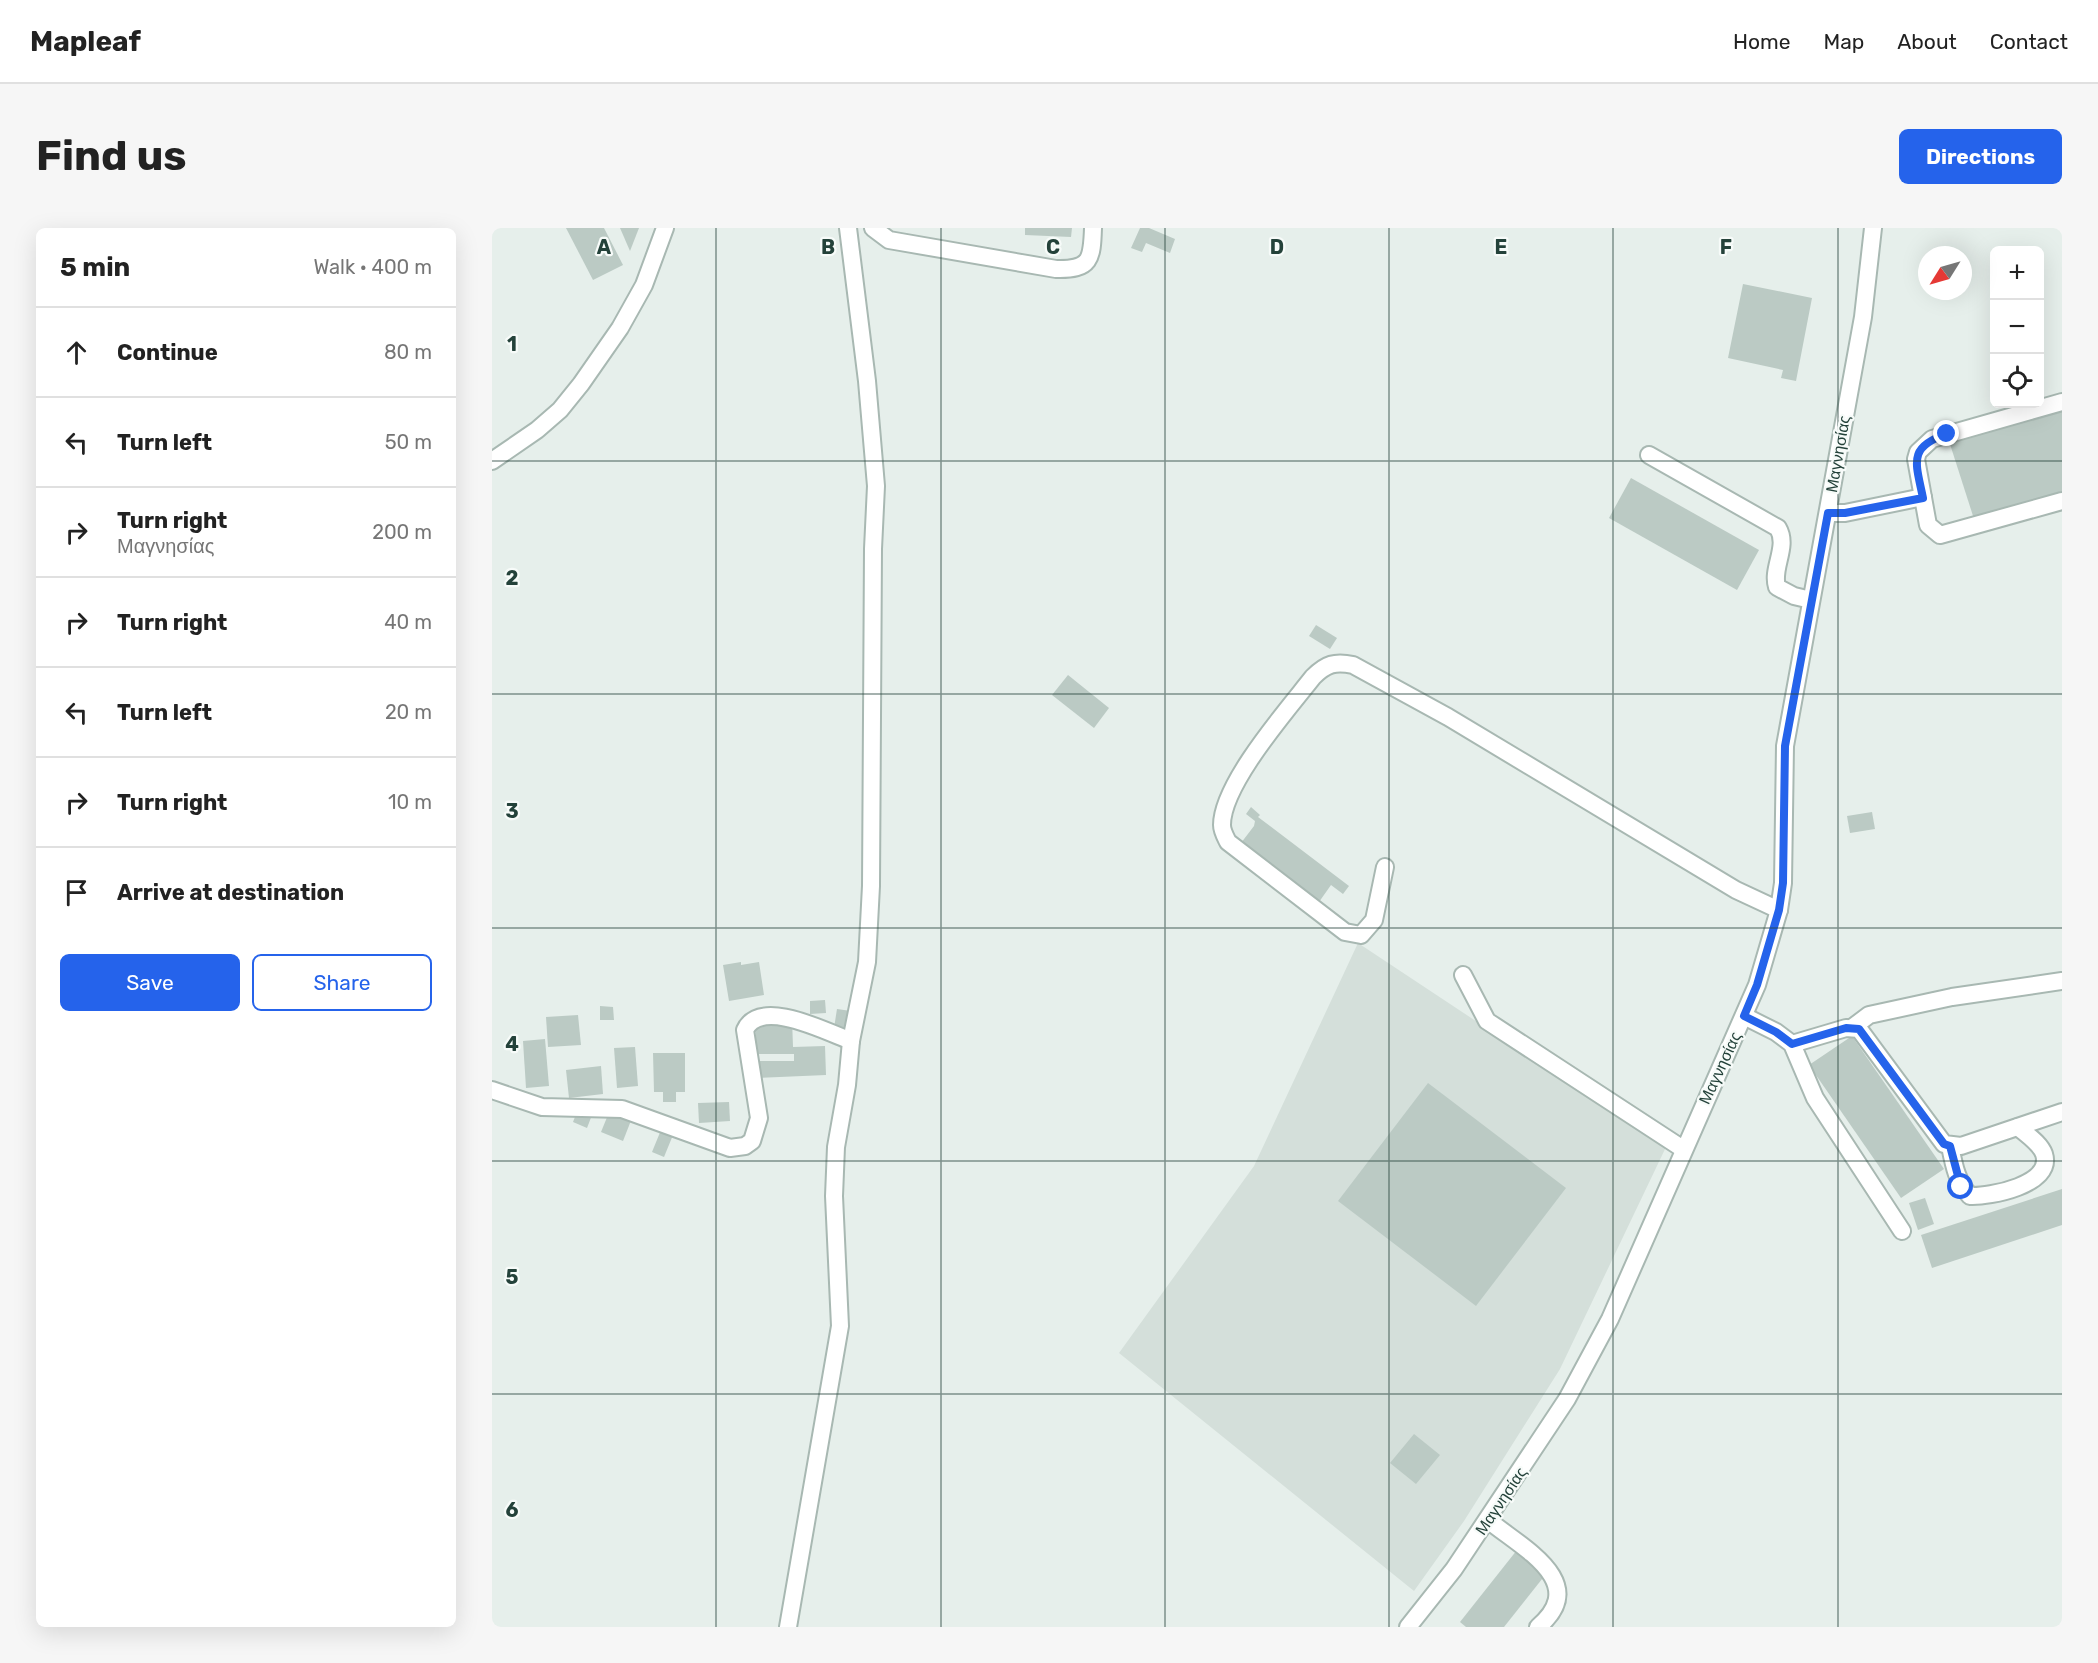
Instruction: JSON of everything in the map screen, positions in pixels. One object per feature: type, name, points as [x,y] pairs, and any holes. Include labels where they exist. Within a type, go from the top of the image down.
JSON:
[{"type":"street","points":[[492,461],[537,430],[560,410],[581,384],[620,328],[644,285],[664,228]]},
{"type":"street","points":[[789,1627],[840,1326],[834,1196],[836,1147],[847,1085],[851,1041],[867,962],[871,886],[873,549],[876,486],[867,381],[848,228]]},
{"type":"street","points":[[873,228],[889,240],[1072,270],[1083,266],[1092,254],[1093,228]]},
{"type":"street","name":"Μαγνησίας","points":[[1408,1627],[1454,1569],[1567,1399],[1604,1329],[1757,985],[1779,910],[1783,883],[1785,746],[1863,317],[1873,228]]},
{"type":"street","points":[[2062,402],[1932,439],[1918,452],[1916,459],[1928,525],[1940,535],[2062,501]]},
{"type":"street","points":[[1649,455],[1778,528],[1782,539],[1775,580],[1778,587],[1782,592],[1811,600]]},
{"type":"street","points":[[1828,513],[1845,513],[1923,498]]},
{"type":"street","points":[[1385,867],[1374,920],[1361,936],[1356,936],[1346,932],[1228,842],[1224,834],[1222,825],[1226,807],[1250,760],[1313,677],[1323,667],[1338,662],[1353,665],[1448,717],[1736,890],[1779,910]]},
{"type":"street","points":[[1462,975],[1487,1021],[1683,1149]]},
{"type":"street","points":[[1792,1044],[1853,1027],[1869,1015],[1952,997],[2062,981]]},
{"type":"street","points":[[1744,1016],[1776,1032],[1792,1044],[1815,1098],[1902,1231]]},
{"type":"street","points":[[492,1090],[542,1107],[622,1108],[710,1142],[738,1148],[753,1142],[759,1118],[745,1030],[748,1023],[753,1019],[791,1017],[851,1041]]},
{"type":"street","points":[[1853,1027],[1859,1029],[1944,1144],[1961,1146],[2062,1112]]},
{"type":"street","points":[[1950,1146],[1961,1187],[1970,1196],[1982,1197],[2009,1190],[2027,1184],[2041,1171],[2045,1161],[2044,1154],[2036,1142],[2018,1127]]},
{"type":"street","points":[[1488,1520],[1547,1569],[1558,1584],[1558,1597],[1553,1612],[1538,1627]]},
{"type":"shaded area","points":[[1358,943],[1666,1147],[1560,1369],[1464,1521],[1414,1591],[1119,1353],[1254,1166]]},
{"type":"building","points":[[566,228],[604,228],[623,265],[593,280]]},
{"type":"building","points":[[620,228],[639,228],[630,251]]},
{"type":"building","points":[[1025,228],[1072,228],[1071,237],[1025,235]]},
{"type":"building","points":[[1140,228],[1149,228],[1175,239],[1170,253],[1146,243],[1142,252],[1131,248]]},
{"type":"building","points":[[1743,284],[1812,298],[1796,381],[1781,378],[1783,370],[1728,358]]},
{"type":"building","points":[[2062,405],[2062,491],[1974,519],[1949,441]]},
{"type":"building","points":[[1631,478],[1759,550],[1737,590],[1609,518]]},
{"type":"building","points":[[1316,625],[1337,638],[1330,649],[1309,636]]},
{"type":"building","points":[[1068,675],[1109,708],[1094,728],[1052,695]]},
{"type":"building","points":[[1251,807],[1260,815],[1258,817],[1349,886],[1343,894],[1331,885],[1319,902],[1241,843],[1254,826],[1255,821],[1246,814]]},
{"type":"building","points":[[1872,812],[1875,829],[1850,833],[1847,816]]},
{"type":"building","points":[[741,962],[741,965],[759,962],[764,995],[729,1001],[723,965]]},
{"type":"building","points":[[825,1000],[826,1013],[810,1014],[810,1001]]},
{"type":"building","points":[[600,1006],[613,1007],[614,1020],[600,1020]]},
{"type":"building","points":[[837,1009],[851,1011],[848,1030],[834,1028]]},
{"type":"building","points":[[578,1015],[581,1045],[548,1047],[546,1017]]},
{"type":"building","points":[[792,1019],[793,1047],[825,1046],[826,1075],[757,1078],[757,1061],[794,1061],[794,1054],[756,1054],[755,1020]]},
{"type":"building","points":[[1852,1036],[1944,1169],[1901,1198],[1809,1065]]},
{"type":"building","points":[[545,1039],[549,1086],[526,1088],[523,1041]]},
{"type":"building","points":[[635,1047],[638,1086],[617,1088],[614,1048]]},
{"type":"building","points":[[653,1053],[685,1053],[685,1092],[676,1092],[676,1102],[663,1102],[663,1092],[654,1092]]},
{"type":"building","points":[[601,1066],[603,1094],[569,1098],[566,1070]]},
{"type":"building","points":[[1428,1083],[1566,1188],[1476,1306],[1338,1201]]},
{"type":"building","points":[[729,1102],[730,1121],[699,1123],[698,1103]]},
{"type":"building","points":[[578,1109],[592,1115],[587,1128],[573,1122]]},
{"type":"building","points":[[610,1110],[632,1118],[623,1141],[601,1132]]},
{"type":"building","points":[[661,1130],[673,1135],[664,1157],[652,1152]]},
{"type":"building","points":[[2062,1189],[2062,1225],[1932,1268],[1921,1235]]},
{"type":"building","points":[[1925,1198],[1934,1224],[1918,1230],[1909,1203]]},
{"type":"building","points":[[1414,1434],[1440,1455],[1416,1484],[1390,1463]]},
{"type":"building","points":[[1517,1550],[1546,1574],[1504,1627],[1466,1627],[1460,1622]]},
{"type":"route","points":[[1947,434],[1932,439],[1918,452],[1916,459],[1923,498],[1845,513],[1828,513],[1785,746],[1783,883],[1779,910],[1757,985],[1744,1016],[1776,1032],[1792,1044],[1846,1028],[1859,1029],[1944,1144],[1950,1146],[1961,1187]]}]
